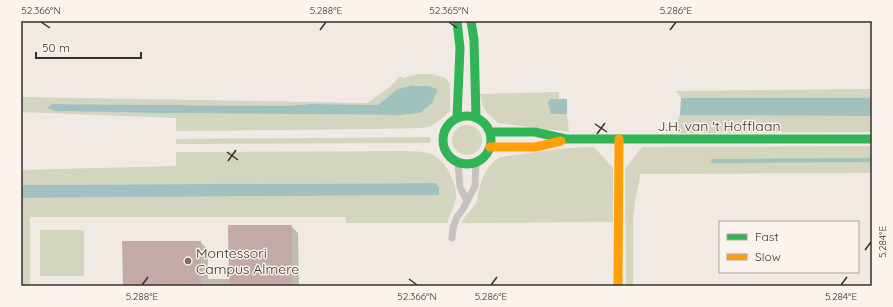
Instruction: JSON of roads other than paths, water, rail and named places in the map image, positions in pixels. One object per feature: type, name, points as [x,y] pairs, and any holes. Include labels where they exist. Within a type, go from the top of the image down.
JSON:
[{"type":"street","points":[[457,21],[460,48],[457,118]]},
{"type":"street","points":[[471,21],[474,40],[476,117]]},
{"type":"street","points":[[463,116],[476,117],[487,126],[490,132],[490,147],[485,157],[476,163],[458,163],[447,154],[444,148],[444,131],[449,123],[457,118],[463,116]]},
{"type":"street","name":"J.H. van 't Hofflaan","points":[[490,132],[534,132],[566,140]]},
{"type":"street","points":[[618,139],[618,286]]},
{"type":"street","name":"J.H. van 't Hofflaan","points":[[490,147],[536,147],[566,140],[872,139]]},
{"type":"lane","points":[[458,163],[460,187],[467,201]]},
{"type":"lane","points":[[452,238],[452,228],[475,186],[476,163]]},
{"type":"water","points":[[412,85],[428,86],[438,89],[432,103],[420,113],[401,115],[54,111],[48,108],[52,104],[285,106],[310,104],[377,105],[396,90]]},
{"type":"water","points":[[681,98],[872,98],[872,116],[680,115]]},
{"type":"water","points":[[550,99],[567,99],[567,114],[551,114],[548,103]]},
{"type":"water","points":[[435,183],[439,187],[439,195],[21,198],[21,186],[25,185]]},
{"type":"waterway","points":[[713,161],[872,160]]},
{"type":"place","name":"Montessori Campus Almere","points":[[188,261]]}]
